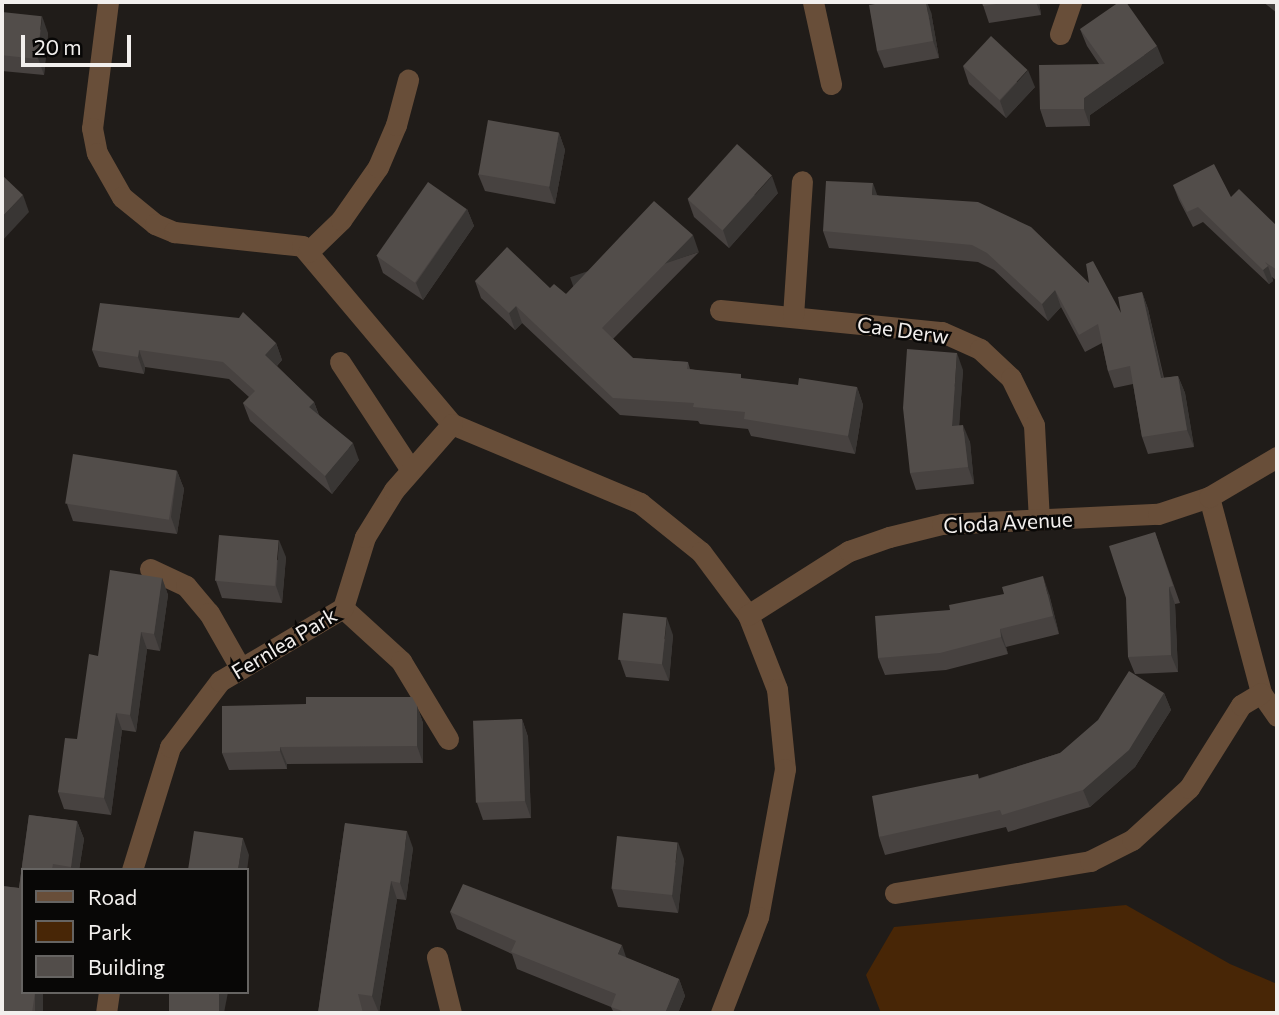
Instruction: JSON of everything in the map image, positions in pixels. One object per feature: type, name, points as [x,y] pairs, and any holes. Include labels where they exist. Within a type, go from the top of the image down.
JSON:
[{"type":"street","points":[[107,2],[92,128],[97,153],[122,197],[155,224],[174,232],[278,241],[308,252],[452,424],[640,503],[701,552],[748,615],[777,690],[785,769],[758,916],[721,1013]]},
{"type":"street","points":[[813,2],[831,84]]},
{"type":"street","points":[[1060,34],[1071,2]]},
{"type":"street","points":[[308,252],[341,220],[377,167],[396,125],[408,80]]},
{"type":"street","points":[[793,316],[802,181]]},
{"type":"street","name":"Cae Derw","points":[[720,310],[942,332],[996,362],[1024,400],[1034,425],[1039,519]]},
{"type":"street","points":[[341,362],[411,470]]},
{"type":"street","name":"Fernlea Park","points":[[133,868],[170,747],[220,681],[343,608],[365,537],[411,470],[452,424]]},
{"type":"street","name":"Cloda Avenue","points":[[748,615],[849,551],[889,537],[942,524],[1158,514],[1209,497],[1277,457]]},
{"type":"street","points":[[1209,497],[1261,693],[1277,716]]},
{"type":"street","points":[[150,569],[186,586],[209,613],[241,669]]},
{"type":"street","points":[[343,608],[401,661],[448,739]]},
{"type":"street","points":[[895,893],[1090,861],[1132,840],[1189,788],[1241,705],[1261,693]]},
{"type":"street","points":[[437,957],[451,1013]]},
{"type":"street","points":[[106,1013],[109,994]]},
{"type":"green space","points":[[1126,905],[1230,964],[1277,984],[1277,1013],[881,1013],[866,975],[894,927]]},
{"type":"building","points":[[926,2],[933,41],[877,51],[869,5]]},
{"type":"building","points":[[982,2],[1010,2],[983,6]]},
{"type":"building","points":[[1119,2],[1126,2],[1157,46],[1084,98],[1084,109],[1040,109],[1039,65],[1105,64],[1080,29]]},
{"type":"building","points":[[2,12],[42,16],[37,59],[2,55]]},
{"type":"building","points":[[991,36],[1028,70],[1000,100],[963,66]]},
{"type":"building","points":[[488,120],[559,133],[549,187],[478,174]]},
{"type":"building","points":[[737,144],[772,175],[722,230],[687,199]]},
{"type":"building","points":[[1214,164],[1231,197],[1239,189],[1277,226],[1277,270],[1265,262],[1268,266],[1263,270],[1198,207],[1187,212],[1173,185]]},
{"type":"building","points":[[2,175],[23,195],[2,217]]},
{"type":"building","points":[[826,181],[873,183],[872,195],[978,202],[1031,227],[1089,283],[1086,264],[1093,261],[1121,313],[1118,297],[1142,292],[1161,378],[1178,376],[1187,430],[1142,437],[1130,366],[1108,371],[1098,324],[1079,335],[1055,290],[1042,304],[987,253],[972,245],[823,231]]},
{"type":"building","points":[[428,182],[467,209],[415,283],[376,256]]},
{"type":"building","points":[[654,201],[693,235],[602,328],[633,358],[688,362],[687,369],[741,374],[741,378],[798,385],[799,378],[857,387],[848,436],[744,419],[745,412],[693,407],[694,403],[613,398],[516,306],[509,313],[475,281],[507,247],[550,288],[554,284],[566,294]]},
{"type":"building","points":[[100,303],[239,318],[243,312],[276,343],[265,355],[314,402],[309,407],[353,443],[325,476],[243,403],[255,391],[223,362],[139,350],[138,357],[92,350]]},
{"type":"building","points":[[907,349],[957,353],[952,426],[963,425],[968,467],[910,473],[903,408]]},
{"type":"building","points":[[73,454],[177,470],[169,520],[65,503]]},
{"type":"building","points":[[1155,532],[1173,586],[1169,587],[1171,655],[1128,657],[1126,598],[1109,546]]},
{"type":"building","points":[[219,535],[279,540],[275,586],[215,581]]},
{"type":"building","points":[[110,570],[162,578],[154,634],[141,632],[130,715],[116,713],[104,798],[58,792],[65,738],[77,739],[89,654],[98,656]]},
{"type":"building","points":[[1043,576],[1053,616],[1000,629],[1001,637],[940,653],[878,658],[875,616],[950,610],[949,605],[1004,594],[1002,587]]},
{"type":"building","points":[[623,613],[667,618],[662,664],[618,660]]},
{"type":"building","points":[[1129,671],[1164,693],[1129,750],[1083,790],[1002,815],[1000,810],[879,837],[872,796],[978,774],[979,779],[1060,753],[1098,720]]},
{"type":"building","points":[[306,697],[412,697],[417,706],[417,746],[280,747],[280,751],[222,753],[222,706],[306,704]]},
{"type":"building","points":[[522,719],[525,801],[476,803],[473,721]]},
{"type":"building","points":[[29,815],[77,821],[71,867],[53,864],[52,868],[22,868]]},
{"type":"building","points":[[345,823],[407,831],[400,883],[391,881],[372,996],[358,994],[363,1013],[318,1013]]},
{"type":"building","points":[[194,831],[243,838],[238,868],[188,868]]},
{"type":"building","points":[[617,836],[678,842],[672,895],[611,889]]},
{"type":"building","points":[[21,873],[21,994],[35,994],[32,1013],[2,1013],[2,886],[19,888]]},
{"type":"building","points":[[463,884],[622,945],[618,954],[679,979],[665,1013],[628,1013],[611,1007],[616,994],[511,952],[516,941],[450,912]]},
{"type":"building","points":[[169,994],[219,994],[219,1013],[169,1013]]}]
